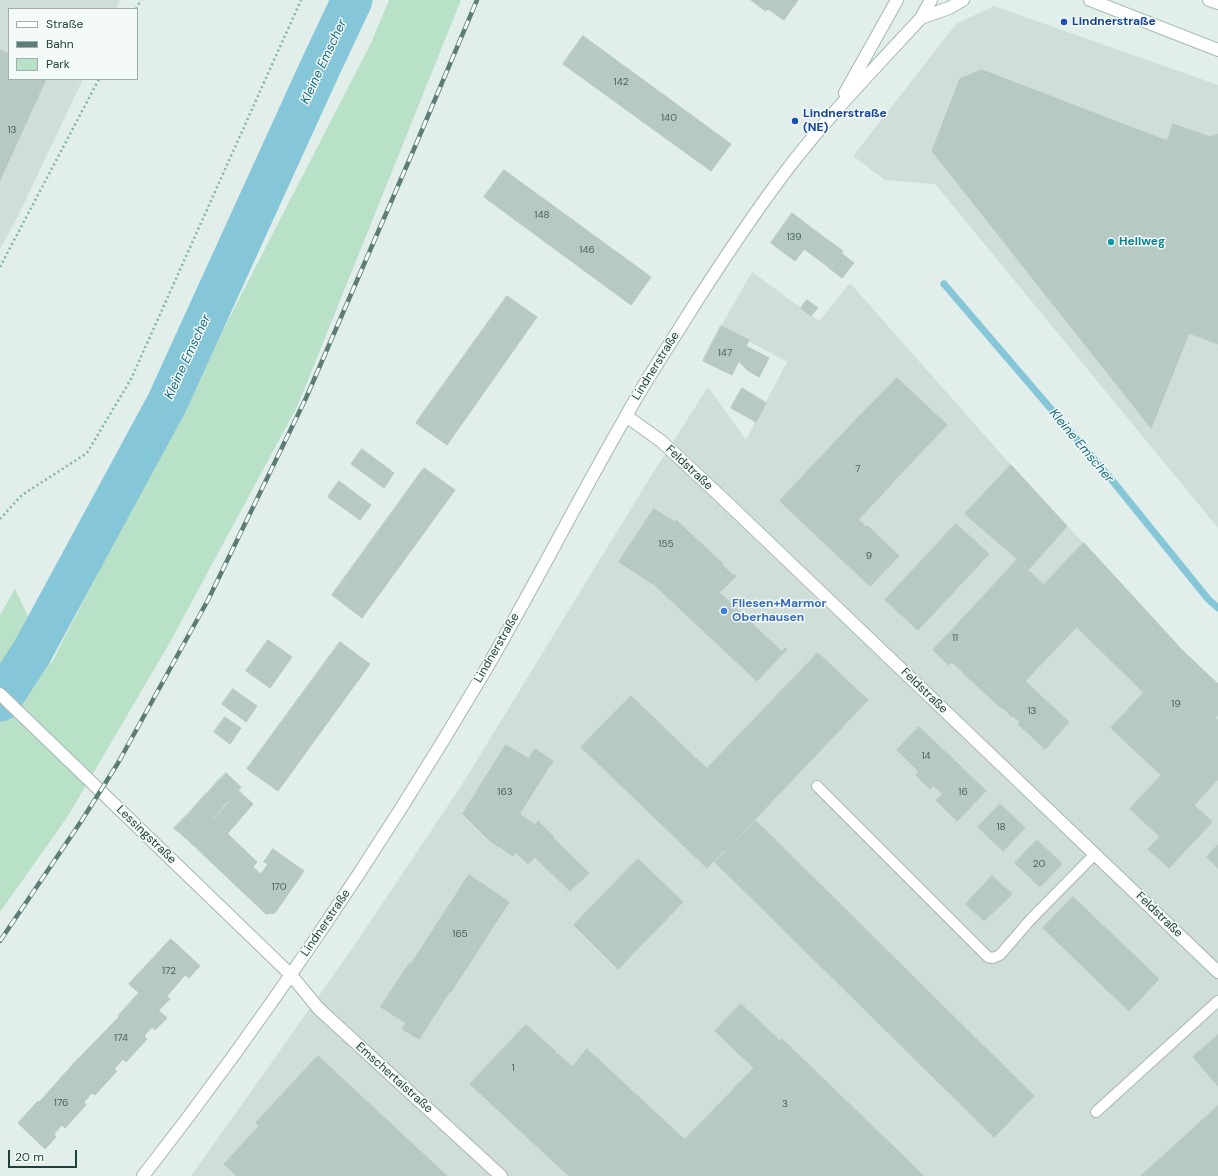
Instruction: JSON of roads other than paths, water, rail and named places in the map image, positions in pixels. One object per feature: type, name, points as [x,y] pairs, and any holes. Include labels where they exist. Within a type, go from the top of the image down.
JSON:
[{"type":"street","name":"Lindnerstraße","points":[[835,111],[897,0]]},
{"type":"street","name":"Lindnerstraße","points":[[143,1176],[291,975],[344,896],[454,721],[499,646],[626,416],[718,268],[787,170],[835,111],[921,18],[931,0]]},
{"type":"street","points":[[921,18],[949,8],[963,0]]},
{"type":"street","points":[[1090,0],[1218,50]]},
{"type":"street","points":[[1209,0],[1218,3]]},
{"type":"street","name":"Feldstraße","points":[[626,416],[661,441],[719,495],[1218,972]]},
{"type":"street","name":"Lessingstraße","points":[[0,694],[291,975]]},
{"type":"street","name":"Emschertalstraße","points":[[291,975],[318,1008],[502,1176]]},
{"type":"lane","points":[[817,786],[988,957],[993,958],[1000,954],[1095,854]]},
{"type":"lane","points":[[1096,1112],[1218,1000]]},
{"type":"waterway","name":"Kleine Emscher","points":[[0,701],[32,652],[167,403],[352,0]]},
{"type":"waterway","name":"Kleine Emscher","points":[[944,284],[1111,479],[1208,599],[1218,608]]},
{"type":"railway","points":[[0,941],[82,820],[118,763],[208,600],[306,398],[477,0]]},
{"type":"place","name":"Lindnerstraße","points":[[1064,22]]},
{"type":"place","name":"Lindnerstraße (NE)","points":[[795,121]]},
{"type":"place","name":"Hellweg","points":[[1111,242]]},
{"type":"place","name":"Fliesen+Marmor Oberhausen","points":[[724,611]]}]
